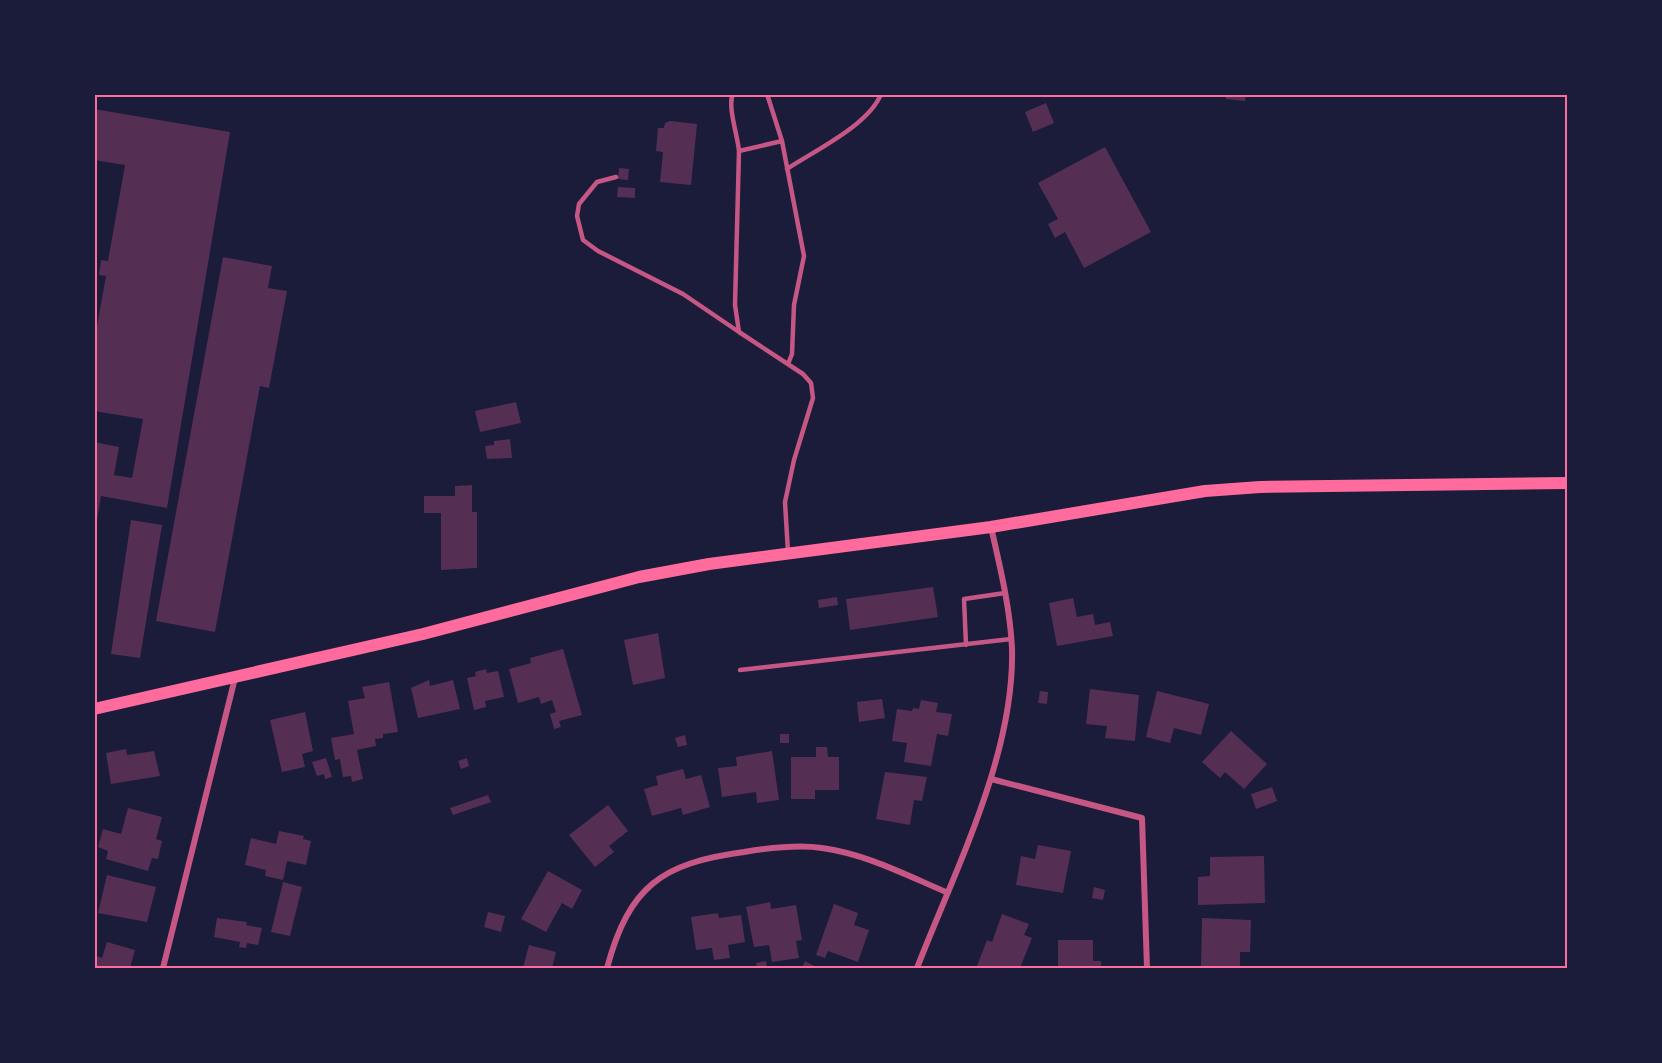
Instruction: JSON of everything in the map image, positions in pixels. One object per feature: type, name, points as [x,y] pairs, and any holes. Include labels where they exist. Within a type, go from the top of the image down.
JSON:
[{"type":"main road","points":[[94,709],[434,632],[639,577],[709,564],[991,527],[1205,491],[1260,487],[1568,483]]},
{"type":"street","points":[[917,969],[991,779],[1006,724],[1011,639],[1005,593],[991,527]]},
{"type":"street","points":[[163,969],[235,678]]},
{"type":"street","points":[[991,779],[1142,818],[1147,969]]},
{"type":"street","points":[[607,969],[616,934],[642,894],[680,866],[706,857],[757,850],[821,848],[865,858],[946,892]]},
{"type":"lane","points":[[733,94],[730,106],[738,131],[740,151],[735,306],[739,332]]},
{"type":"lane","points":[[767,94],[782,141],[804,256],[794,305],[792,354],[788,364]]},
{"type":"lane","points":[[788,169],[849,129],[874,108],[881,94]]},
{"type":"lane","points":[[740,151],[782,141]]},
{"type":"lane","points":[[616,177],[597,183],[579,204],[577,216],[583,240],[598,251],[683,294],[803,374],[811,383],[813,398],[794,459],[786,502],[789,555]]},
{"type":"lane","points":[[966,645],[964,599],[1005,593]]},
{"type":"lane","points":[[740,670],[1011,639]]},
{"type":"building","points":[[1226,94],[1246,94],[1245,101],[1226,99]]},
{"type":"building","points":[[1046,103],[1054,123],[1033,132],[1025,112]]},
{"type":"building","points":[[94,109],[230,132],[167,508],[101,496],[96,526],[94,442],[119,447],[114,475],[132,478],[143,419],[94,411],[94,343],[106,276],[99,275],[101,260],[108,261],[125,165],[94,160]]},
{"type":"building","points":[[670,121],[697,124],[691,185],[660,182],[663,152],[656,151],[658,128],[664,128],[665,123]]},
{"type":"building","points":[[1105,147],[1151,232],[1084,268],[1065,232],[1055,238],[1048,224],[1058,219],[1038,183]]},
{"type":"building","points":[[619,168],[629,169],[628,180],[618,179]]},
{"type":"building","points":[[618,187],[635,188],[635,198],[617,197]]},
{"type":"building","points":[[223,257],[272,266],[268,288],[287,291],[269,388],[260,386],[215,632],[156,621]]},
{"type":"building","points":[[516,402],[521,423],[480,432],[475,411]]},
{"type":"building","points":[[510,439],[512,458],[487,459],[485,446],[494,445],[494,441]]},
{"type":"building","points":[[472,485],[472,512],[477,512],[477,568],[441,570],[441,513],[424,513],[424,496],[455,496],[455,486]]},
{"type":"building","points":[[131,520],[162,525],[140,658],[111,654]]},
{"type":"building","points":[[933,587],[938,617],[850,630],[846,599]]},
{"type":"building","points":[[837,597],[838,605],[819,608],[818,600]]},
{"type":"building","points":[[1073,598],[1077,617],[1093,614],[1095,625],[1110,622],[1113,636],[1057,646],[1049,603]]},
{"type":"building","points":[[658,633],[665,678],[633,685],[624,640]]},
{"type":"building","points":[[563,649],[582,715],[559,721],[561,727],[554,729],[550,714],[556,712],[552,700],[541,704],[539,697],[518,703],[509,669],[531,663],[530,658]]},
{"type":"building","points":[[486,669],[487,673],[498,671],[504,697],[485,701],[486,707],[474,710],[467,678],[476,676],[475,672]]},
{"type":"building","points":[[429,680],[430,686],[453,680],[460,709],[418,718],[411,688]]},
{"type":"building","points":[[389,682],[398,732],[383,734],[383,738],[375,739],[376,746],[357,750],[363,779],[352,782],[351,776],[343,777],[340,759],[335,760],[331,738],[354,734],[348,701],[365,698],[362,687]]},
{"type":"building","points":[[1090,689],[1139,695],[1135,741],[1105,738],[1107,726],[1086,724]]},
{"type":"building","points":[[1040,691],[1048,692],[1047,704],[1038,703]]},
{"type":"building","points":[[1157,691],[1209,704],[1201,735],[1174,728],[1170,743],[1146,737]]},
{"type":"building","points":[[882,699],[885,718],[859,722],[857,702]]},
{"type":"building","points":[[921,700],[938,703],[936,712],[952,714],[948,736],[937,734],[931,766],[904,762],[907,743],[892,741],[897,709],[912,711],[913,708],[919,709]]},
{"type":"building","points":[[305,712],[313,751],[302,754],[305,767],[282,772],[270,720]]},
{"type":"building","points":[[1231,731],[1267,764],[1244,789],[1225,772],[1220,778],[1202,762]]},
{"type":"building","points":[[780,734],[789,734],[789,743],[780,743]]},
{"type":"building","points":[[685,735],[687,745],[678,747],[675,738]]},
{"type":"building","points":[[816,747],[827,747],[828,757],[839,757],[839,790],[815,790],[815,799],[791,799],[791,757],[816,757]]},
{"type":"building","points":[[126,749],[127,755],[154,751],[160,776],[111,784],[106,753]]},
{"type":"building","points":[[772,751],[779,800],[757,803],[756,792],[722,797],[718,768],[737,766],[736,757]]},
{"type":"building","points":[[326,758],[332,777],[325,779],[324,774],[317,776],[312,762]]},
{"type":"building","points":[[467,758],[469,766],[461,769],[458,761]]},
{"type":"building","points":[[683,769],[686,779],[701,775],[710,807],[683,815],[681,808],[652,816],[644,789],[658,785],[656,776]]},
{"type":"building","points":[[885,772],[927,777],[922,801],[914,800],[910,825],[876,819]]},
{"type":"building","points":[[1272,787],[1277,801],[1256,809],[1251,794]]},
{"type":"building","points":[[488,795],[491,802],[453,815],[450,808]]},
{"type":"building","points":[[608,805],[628,831],[609,846],[614,852],[595,867],[569,835]]},
{"type":"building","points":[[128,808],[162,817],[156,839],[162,841],[158,859],[152,858],[148,871],[106,859],[108,851],[98,847],[103,829],[121,834]]},
{"type":"building","points":[[279,831],[304,836],[303,839],[311,841],[306,865],[287,861],[283,880],[265,876],[266,870],[245,865],[251,838],[276,844]]},
{"type":"building","points":[[1038,845],[1071,851],[1063,893],[1016,885],[1021,856],[1035,859]]},
{"type":"building","points":[[1264,856],[1265,903],[1198,905],[1198,877],[1210,876],[1210,857]]},
{"type":"building","points":[[548,871],[582,890],[572,909],[562,903],[546,932],[521,919]]},
{"type":"building","points":[[107,875],[156,887],[147,922],[98,913]]},
{"type":"building","points":[[283,882],[302,887],[290,936],[271,932]]},
{"type":"building","points":[[1094,887],[1105,890],[1103,900],[1092,898]]},
{"type":"building","points":[[770,902],[771,909],[796,905],[802,940],[796,941],[799,958],[772,962],[769,945],[754,947],[746,907]]},
{"type":"building","points":[[834,904],[858,913],[854,925],[869,930],[858,962],[828,951],[825,958],[816,955]]},
{"type":"building","points":[[488,912],[505,916],[501,932],[484,927]]},
{"type":"building","points":[[718,913],[719,918],[741,915],[745,942],[728,945],[730,958],[714,960],[712,948],[696,950],[691,917]]},
{"type":"building","points":[[1002,914],[1029,924],[1024,935],[1032,938],[1020,968],[977,966],[987,940],[992,942]]},
{"type":"building","points":[[217,918],[247,922],[246,925],[262,928],[258,945],[247,943],[246,948],[239,947],[240,942],[214,937]]},
{"type":"building","points":[[1202,918],[1251,920],[1250,952],[1240,952],[1240,968],[1201,968]]},
{"type":"building","points":[[1058,940],[1093,940],[1093,961],[1101,961],[1101,968],[1058,968]]},
{"type":"building","points":[[107,942],[135,950],[130,968],[94,968],[94,955],[102,958]]},
{"type":"building","points":[[529,945],[556,952],[552,968],[523,968]]},
{"type":"building","points":[[766,961],[767,968],[757,968],[756,963]]},
{"type":"building","points":[[805,961],[814,966],[813,968],[802,968]]}]
